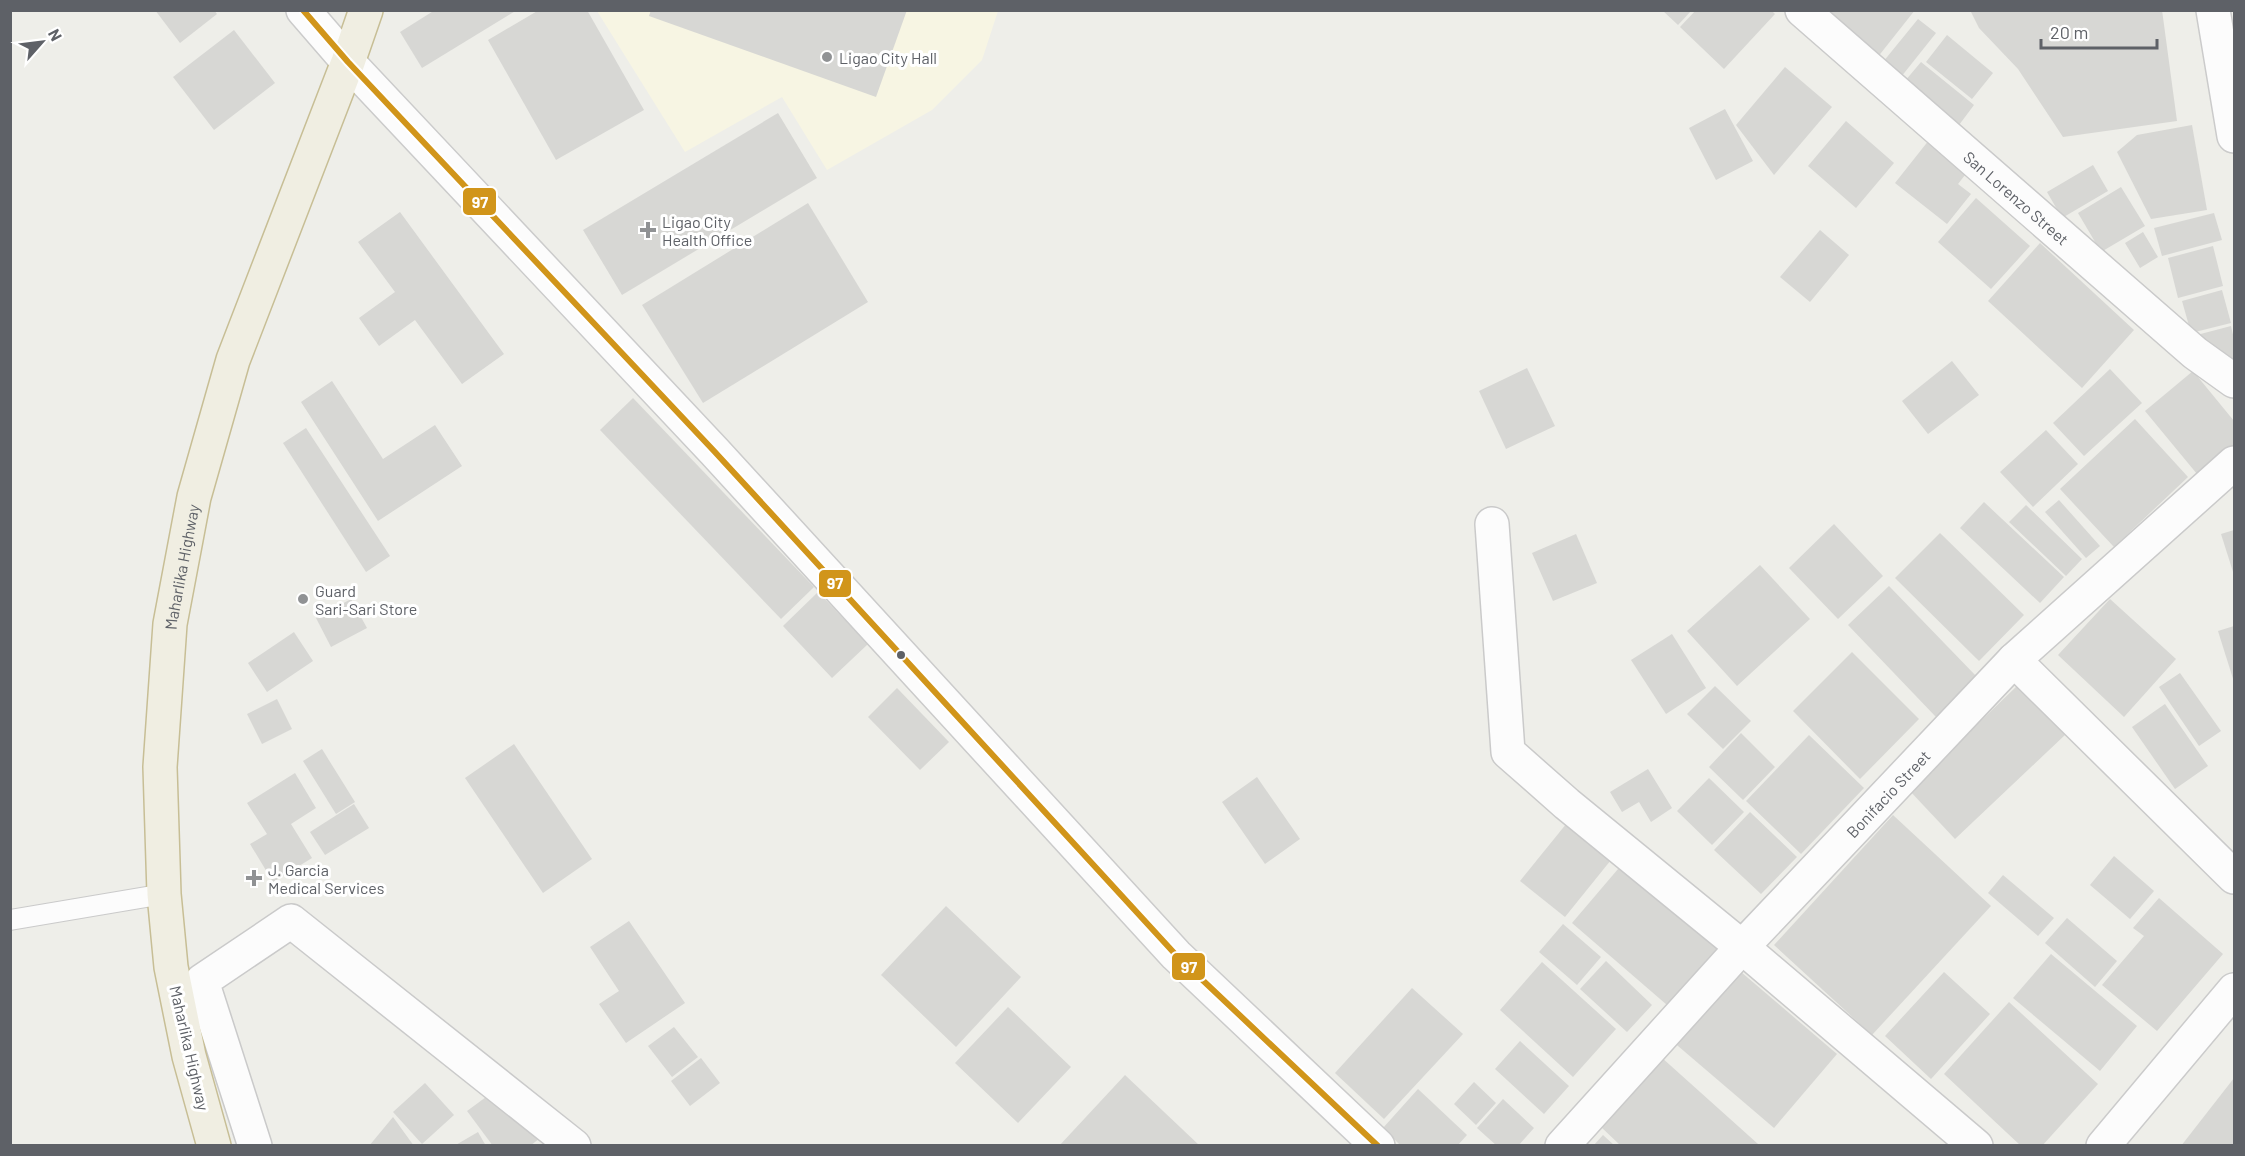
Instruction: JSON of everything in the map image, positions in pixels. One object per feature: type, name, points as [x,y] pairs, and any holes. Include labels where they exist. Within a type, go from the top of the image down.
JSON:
[{"type":"highway","name":"Maharlika Highway","points":[[214,1146],[182,1023],[171,967],[164,894],[160,767],[170,624],[194,497],[233,360],[366,10]]},
{"type":"street","points":[[303,10],[348,62],[722,460],[1176,955],[1378,1146]]},
{"type":"street","name":"San Lorenzo Street","points":[[1802,10],[2194,353],[2235,381]]},
{"type":"street","points":[[2221,34],[2235,136]]},
{"type":"street","name":"Bonifacio Street","points":[[1562,1146],[1742,946],[2014,660],[2235,463]]},
{"type":"street","points":[[1492,524],[1508,752],[1566,804],[1742,946],[1976,1146]]},
{"type":"street","points":[[2014,660],[2235,877]]},
{"type":"street","points":[[255,1146],[202,981],[291,921],[574,1146]]},
{"type":"street","points":[[2103,1146],[2235,990]]},
{"type":"lane","points":[[10,920],[164,894]]},
{"type":"shaded area","points":[[597,11],[998,11],[982,60],[932,110],[827,170],[782,97],[685,152]]},
{"type":"building","points":[[155,10],[214,10],[217,14],[180,43]]},
{"type":"building","points":[[435,10],[517,10],[422,68],[400,32]]},
{"type":"building","points":[[539,10],[587,10],[644,110],[556,160],[488,40]]},
{"type":"building","name":"Ligao City Hall","points":[[651,10],[907,10],[876,97],[649,16]]},
{"type":"building","points":[[1662,10],[1692,10],[1678,25]]},
{"type":"building","points":[[1696,10],[1771,10],[1775,14],[1724,69],[1680,27]]},
{"type":"building","points":[[1820,10],[1915,10],[1877,58]]},
{"type":"building","points":[[1970,10],[2162,10],[2177,121],[2063,137],[2018,69],[1979,28]]},
{"type":"building","points":[[1918,19],[1936,33],[1901,77],[1883,62]]},
{"type":"building","points":[[234,30],[275,83],[214,130],[173,77]]},
{"type":"building","points":[[1947,35],[1993,73],[1972,99],[1926,62]]},
{"type":"building","points":[[1921,62],[1974,105],[1959,125],[1905,81]]},
{"type":"building","points":[[1785,67],[1832,107],[1774,175],[1736,125]]},
{"type":"building","points":[[1725,109],[1753,161],[1716,180],[1689,128]]},
{"type":"building","points":[[778,113],[817,178],[622,295],[583,230]]},
{"type":"building","points":[[1846,121],[1894,163],[1856,208],[1808,166]]},
{"type":"building","points":[[2192,125],[2207,210],[2151,219],[2117,152],[2137,135]]},
{"type":"building","points":[[1933,135],[1972,166],[1958,184],[1971,194],[1947,224],[1895,183]]},
{"type":"building","points":[[2093,165],[2108,191],[2062,218],[2047,192]]},
{"type":"building","points":[[2121,187],[2145,226],[2101,252],[2078,213]]},
{"type":"building","points":[[1976,198],[2030,246],[1991,289],[1938,242]]},
{"type":"building","points":[[808,203],[868,302],[703,403],[642,305]]},
{"type":"building","points":[[400,212],[504,354],[462,384],[415,320],[379,346],[359,318],[395,292],[358,242]]},
{"type":"building","points":[[2214,213],[2222,240],[2162,256],[2154,228]]},
{"type":"building","points":[[1820,230],[1849,255],[1810,302],[1780,277]]},
{"type":"building","points":[[2143,232],[2158,257],[2140,268],[2125,243]]},
{"type":"building","points":[[2040,243],[2134,330],[2082,388],[1988,301]]},
{"type":"building","points":[[2213,246],[2223,286],[2178,298],[2168,258]]},
{"type":"building","points":[[2222,290],[2231,323],[2191,333],[2182,301]]},
{"type":"building","points":[[2231,326],[2234,339],[2234,360],[2230,361],[2193,336]]},
{"type":"building","points":[[1952,361],[1979,395],[1928,434],[1902,401]]},
{"type":"building","points":[[1527,368],[1555,426],[1506,449],[1479,391]]},
{"type":"building","points":[[2110,369],[2142,403],[2084,456],[2053,423]]},
{"type":"building","points":[[2193,371],[2234,421],[2234,453],[2202,480],[2145,411]]},
{"type":"building","points":[[332,381],[383,459],[435,425],[462,466],[378,521],[301,402]]},
{"type":"building","points":[[633,398],[814,587],[781,619],[600,430]]},
{"type":"building","points":[[2135,419],[2188,477],[2114,547],[2060,489]]},
{"type":"building","points":[[306,428],[390,556],[366,572],[283,443]]},
{"type":"building","points":[[2046,430],[2078,464],[2033,507],[2000,472]]},
{"type":"building","points":[[2059,500],[2100,546],[2086,558],[2045,512]]},
{"type":"building","points":[[1984,502],[2064,577],[2040,603],[1960,528]]},
{"type":"building","points":[[2026,505],[2082,559],[2066,576],[2009,522]]},
{"type":"building","points":[[1834,524],[1883,576],[1838,619],[1789,568]]},
{"type":"building","points":[[2234,530],[2234,575],[2221,534]]},
{"type":"building","points":[[1940,533],[2024,615],[1979,661],[1895,578]]},
{"type":"building","points":[[1576,534],[1597,583],[1553,601],[1532,553]]},
{"type":"building","points":[[1760,565],[1810,619],[1737,686],[1687,631]]},
{"type":"building","points":[[1889,586],[1977,677],[1936,717],[1848,625]]},
{"type":"building","points":[[818,592],[868,644],[832,678],[783,626]]},
{"type":"building","points":[[351,599],[367,628],[331,647],[316,618]]},
{"type":"building","points":[[2110,599],[2176,659],[2124,717],[2058,655]]},
{"type":"building","points":[[2234,626],[2234,682],[2218,631]]},
{"type":"building","points":[[294,632],[313,661],[267,692],[248,663]]},
{"type":"building","points":[[1672,634],[1706,688],[1666,714],[1631,660]]},
{"type":"building","points":[[1852,652],[1919,719],[1860,779],[1793,711]]},
{"type":"building","points":[[2180,673],[2221,731],[2199,746],[2159,687]]},
{"type":"building","points":[[2018,685],[2065,735],[1955,839],[1909,790]]},
{"type":"building","points":[[1715,686],[1751,721],[1723,749],[1687,714]]},
{"type":"building","points":[[897,688],[949,742],[920,770],[868,717]]},
{"type":"building","points":[[277,699],[292,729],[262,744],[247,714]]},
{"type":"building","points":[[2165,704],[2208,766],[2175,789],[2132,727]]},
{"type":"building","points":[[1741,733],[1775,767],[1743,800],[1709,767]]},
{"type":"building","points":[[1809,735],[1864,788],[1801,854],[1746,801]]},
{"type":"building","points":[[514,744],[592,859],[543,893],[465,778]]},
{"type":"building","points":[[322,749],[355,802],[336,814],[303,761]]},
{"type":"building","points":[[1648,769],[1672,808],[1651,822],[1639,802],[1622,812],[1610,792]]},
{"type":"building","points":[[295,773],[316,808],[291,824],[312,858],[273,882],[250,844],[267,834],[247,803]]},
{"type":"building","points":[[1257,777],[1300,839],[1265,864],[1222,802]]},
{"type":"building","points":[[1709,778],[1744,812],[1712,845],[1677,811]]},
{"type":"building","points":[[354,804],[369,828],[325,855],[310,832]]},
{"type":"building","points":[[1750,812],[1797,857],[1761,894],[1714,850]]},
{"type":"building","points":[[1893,815],[1991,906],[1872,1035],[1774,945]]},
{"type":"building","points":[[1571,818],[1615,855],[1565,917],[1520,881]]},
{"type":"building","points":[[2114,856],[2154,891],[2130,919],[2090,885]]},
{"type":"building","points":[[1624,862],[1726,950],[1674,1011],[1572,923]]},
{"type":"building","points":[[2003,875],[2054,918],[2038,936],[1988,893]]},
{"type":"building","points":[[2159,898],[2223,954],[2157,1031],[2102,985],[2144,936],[2133,928]]},
{"type":"building","points":[[946,906],[1021,977],[956,1047],[881,975]]},
{"type":"building","points":[[2067,918],[2117,961],[2095,987],[2045,943]]},
{"type":"building","points":[[629,921],[685,1003],[626,1043],[599,1004],[619,991],[590,947]]},
{"type":"building","points":[[1563,924],[1601,957],[1577,985],[1539,952]]},
{"type":"building","points":[[2051,954],[2137,1026],[2100,1071],[2013,998]]},
{"type":"building","points":[[1606,961],[1652,1005],[1627,1032],[1580,989]]},
{"type":"building","points":[[1542,962],[1616,1029],[1573,1077],[1500,1010]]},
{"type":"building","points":[[1734,966],[1837,1054],[1774,1128],[1671,1040]]},
{"type":"building","points":[[1944,972],[1990,1014],[1931,1079],[1885,1036]]},
{"type":"building","points":[[1412,988],[1463,1034],[1384,1119],[1335,1073]]},
{"type":"building","points":[[2009,1002],[2098,1084],[2042,1146],[2021,1146],[1944,1074]]},
{"type":"building","points":[[1008,1007],[1071,1067],[1018,1123],[955,1063]]},
{"type":"building","points":[[674,1027],[698,1057],[672,1077],[648,1046]]},
{"type":"building","points":[[1520,1041],[1569,1086],[1544,1114],[1495,1069]]},
{"type":"building","points":[[1661,1057],[1758,1144],[1757,1146],[1621,1146],[1599,1125]]},
{"type":"building","points":[[701,1058],[720,1083],[690,1106],[671,1081]]},
{"type":"building","points":[[1125,1075],[1200,1146],[1059,1146]]},
{"type":"building","points":[[2234,1078],[2234,1146],[2181,1146]]},
{"type":"building","points":[[1474,1082],[1496,1103],[1476,1125],[1454,1104]]},
{"type":"building","points":[[425,1083],[454,1115],[422,1144],[393,1112]]},
{"type":"building","points":[[501,1086],[550,1130],[530,1146],[493,1146],[467,1111]]},
{"type":"building","points":[[1418,1089],[1467,1135],[1457,1146],[1401,1146],[1383,1128]]},
{"type":"building","points":[[1503,1099],[1534,1128],[1518,1146],[1497,1146],[1477,1128]]},
{"type":"building","points":[[393,1117],[414,1146],[369,1146]]},
{"type":"building","points":[[478,1132],[486,1146],[454,1146]]},
{"type":"building","points":[[1603,1135],[1615,1146],[1593,1146]]},
{"type":"transit line","name":"97","points":[[303,10],[348,62],[714,451],[1176,955],[1378,1146]]},
{"type":"place","name":"Ligao City Hall","points":[[827,57]]},
{"type":"place","name":"Ligao City Health Office","points":[[648,230]]},
{"type":"place","name":"Guard Sari-Sari Store","points":[[303,599]]},
{"type":"place","name":"J. Garcia Medical Services","points":[[254,878]]}]
